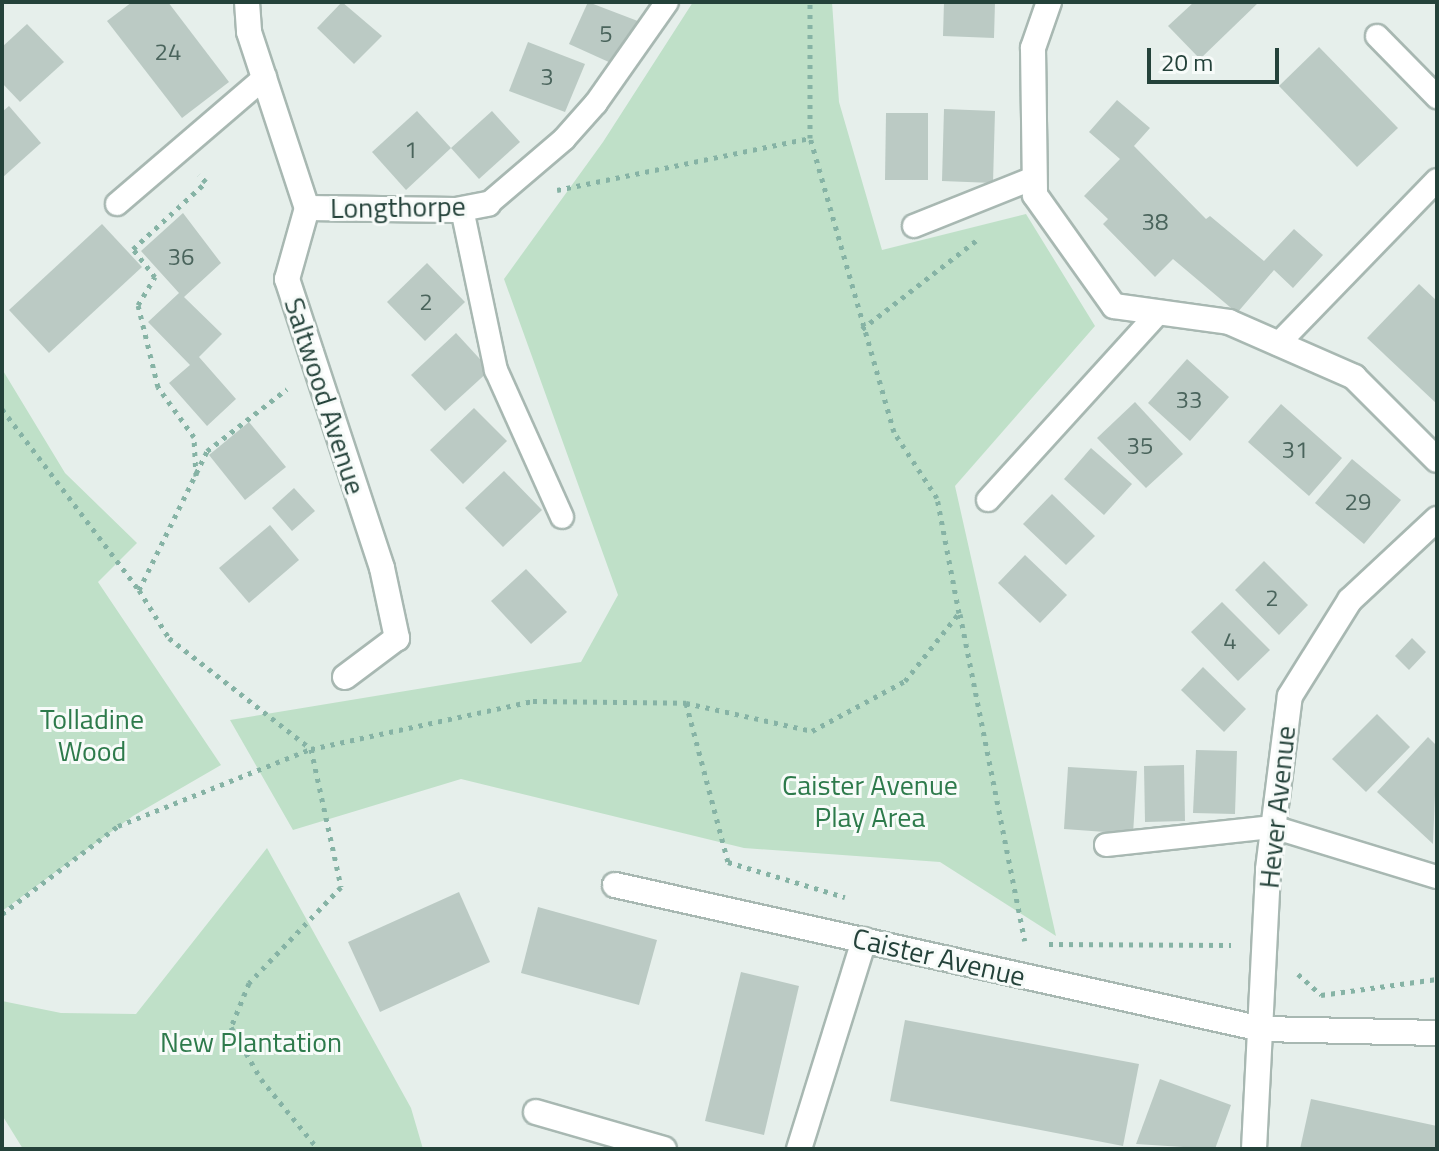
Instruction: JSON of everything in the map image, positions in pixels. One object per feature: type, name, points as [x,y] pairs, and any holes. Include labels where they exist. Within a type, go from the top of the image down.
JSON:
[{"type":"street","points":[[247,2],[249,32],[307,208]]},
{"type":"street","points":[[1049,2],[1033,48],[1035,195],[1114,306],[1229,322],[1354,377],[1437,460]]},
{"type":"street","name":"Longthorpe","points":[[307,208],[462,209],[488,204]]},
{"type":"street","name":"Saltwood Avenue","points":[[307,208],[287,279],[313,369],[382,568],[397,638],[345,677]]},
{"type":"street","name":"Hever Avenue","points":[[1254,1149],[1273,827],[1290,696],[1350,600],[1437,519]]},
{"type":"street","name":"Caister Avenue","points":[[615,885],[1262,1029],[1437,1033]]},
{"type":"street","points":[[799,1149],[864,940]]},
{"type":"street","points":[[536,1112],[664,1149]]},
{"type":"lane","points":[[488,204],[596,103],[667,2]]},
{"type":"lane","points":[[1377,36],[1437,97]]},
{"type":"lane","points":[[117,204],[265,77]]},
{"type":"lane","points":[[914,226],[1034,178]]},
{"type":"lane","points":[[1278,344],[1437,180]]},
{"type":"lane","points":[[462,209],[496,370],[562,517]]},
{"type":"lane","points":[[988,500],[1159,312]]},
{"type":"lane","points":[[1106,845],[1273,827],[1437,877]]},
{"type":"path","points":[[810,2],[810,138],[862,329],[894,432],[937,498],[1025,944]]},
{"type":"path","points":[[550,191],[810,138]]},
{"type":"path","points":[[179,152],[206,182],[133,249],[155,277],[138,305],[158,387],[194,437],[196,476]]},
{"type":"path","points":[[862,329],[985,233]]},
{"type":"path","points":[[139,590],[207,451],[313,369]]},
{"type":"path","points":[[2,409],[139,590],[169,638],[311,749],[341,887],[249,983],[231,1027],[261,1079],[318,1149]]},
{"type":"path","points":[[2,914],[118,826],[311,749],[533,701],[686,703],[812,731],[905,681],[959,613]]},
{"type":"path","points":[[686,703],[728,862],[848,898]]},
{"type":"path","points":[[1011,941],[1025,944],[1265,945],[1321,995],[1437,979]]},
{"type":"green space","name":"Caister Avenue Play Area","points":[[693,2],[832,2],[839,102],[882,250],[1026,214],[1095,326],[955,486],[1056,936],[940,862],[744,848],[461,779],[293,830],[230,720],[581,662],[618,595],[504,279],[603,142]]},
{"type":"green space","name":"Tolladine Wood","points":[[2,369],[65,473],[137,543],[98,582],[221,765],[133,816],[2,911]]},
{"type":"green space","name":"New Plantation","points":[[267,848],[411,1108],[423,1149],[23,1149],[2,1115],[2,1001],[61,1013],[136,1014]]},
{"type":"building","points":[[132,2],[168,2],[229,82],[182,118],[107,21]]},
{"type":"building","points":[[342,2],[382,36],[354,64],[317,28]]},
{"type":"building","points":[[588,2],[643,23],[622,68],[569,44]]},
{"type":"building","points":[[944,2],[995,2],[994,38],[943,36]]},
{"type":"building","points":[[1194,2],[1259,2],[1200,59],[1168,26]]},
{"type":"building","points":[[27,24],[64,62],[20,102],[2,83],[2,47]]},
{"type":"building","points":[[528,42],[585,64],[565,112],[509,91]]},
{"type":"building","points":[[1319,47],[1398,128],[1357,167],[1279,86]]},
{"type":"building","points":[[1117,100],[1150,128],[1134,146],[1206,219],[1210,216],[1264,261],[1294,229],[1323,255],[1293,288],[1274,270],[1237,313],[1173,259],[1155,277],[1103,224],[1108,219],[1084,196],[1120,159],[1089,132]]},
{"type":"building","points":[[9,106],[41,143],[2,178],[2,112]]},
{"type":"building","points":[[944,109],[995,111],[993,183],[942,181]]},
{"type":"building","points":[[417,111],[451,148],[406,190],[372,152]]},
{"type":"building","points":[[492,111],[520,142],[479,179],[451,148]]},
{"type":"building","points":[[886,113],[928,113],[928,180],[885,180]]},
{"type":"building","points":[[183,213],[221,263],[184,297],[222,334],[199,357],[236,399],[207,426],[169,383],[190,365],[148,322],[179,293],[141,251]]},
{"type":"building","points":[[102,224],[142,267],[49,353],[9,310]]},
{"type":"building","points":[[427,263],[465,302],[425,341],[387,302]]},
{"type":"building","points":[[1419,284],[1437,301],[1437,404],[1367,338]]},
{"type":"building","points":[[456,333],[490,370],[445,411],[411,375]]},
{"type":"building","points":[[1187,359],[1229,397],[1190,441],[1148,403]]},
{"type":"building","points":[[1135,402],[1183,454],[1146,488],[1097,438]]},
{"type":"building","points":[[1281,404],[1342,458],[1309,496],[1248,442]]},
{"type":"building","points":[[474,408],[507,441],[463,484],[430,450]]},
{"type":"building","points":[[249,422],[286,467],[245,500],[209,455]]},
{"type":"building","points":[[1091,448],[1132,484],[1104,515],[1064,479]]},
{"type":"building","points":[[1352,459],[1401,500],[1364,544],[1315,503]]},
{"type":"building","points":[[504,471],[542,510],[503,547],[465,508]]},
{"type":"building","points":[[294,488],[315,511],[292,531],[272,508]]},
{"type":"building","points":[[1052,494],[1095,536],[1066,565],[1023,524]]},
{"type":"building","points":[[270,525],[299,560],[249,603],[219,568]]},
{"type":"building","points":[[1025,555],[1067,595],[1040,623],[998,583]]},
{"type":"building","points":[[1264,561],[1308,605],[1279,635],[1235,590]]},
{"type":"building","points":[[526,569],[567,612],[531,644],[491,601]]},
{"type":"building","points":[[1222,602],[1270,650],[1238,681],[1191,632]]},
{"type":"building","points":[[1412,638],[1426,652],[1409,670],[1395,656]]},
{"type":"building","points":[[1203,667],[1246,709],[1224,732],[1181,690]]},
{"type":"building","points":[[1377,714],[1410,747],[1366,792],[1332,759]]},
{"type":"building","points":[[1428,737],[1437,746],[1433,844],[1377,792]]},
{"type":"building","points":[[1196,750],[1237,751],[1235,814],[1193,813]]},
{"type":"building","points":[[1184,765],[1185,821],[1145,822],[1144,766]]},
{"type":"building","points":[[1068,767],[1137,771],[1133,834],[1064,829]]},
{"type":"building","points":[[459,892],[490,962],[380,1012],[348,942]]},
{"type":"building","points":[[538,907],[657,940],[639,1005],[521,973]]},
{"type":"building","points":[[741,972],[799,986],[764,1135],[705,1121]]},
{"type":"building","points":[[905,1020],[1139,1064],[1123,1146],[890,1101]]},
{"type":"building","points":[[1160,1079],[1231,1105],[1215,1149],[1136,1144]]},
{"type":"building","points":[[1311,1099],[1437,1126],[1437,1149],[1300,1149]]}]
